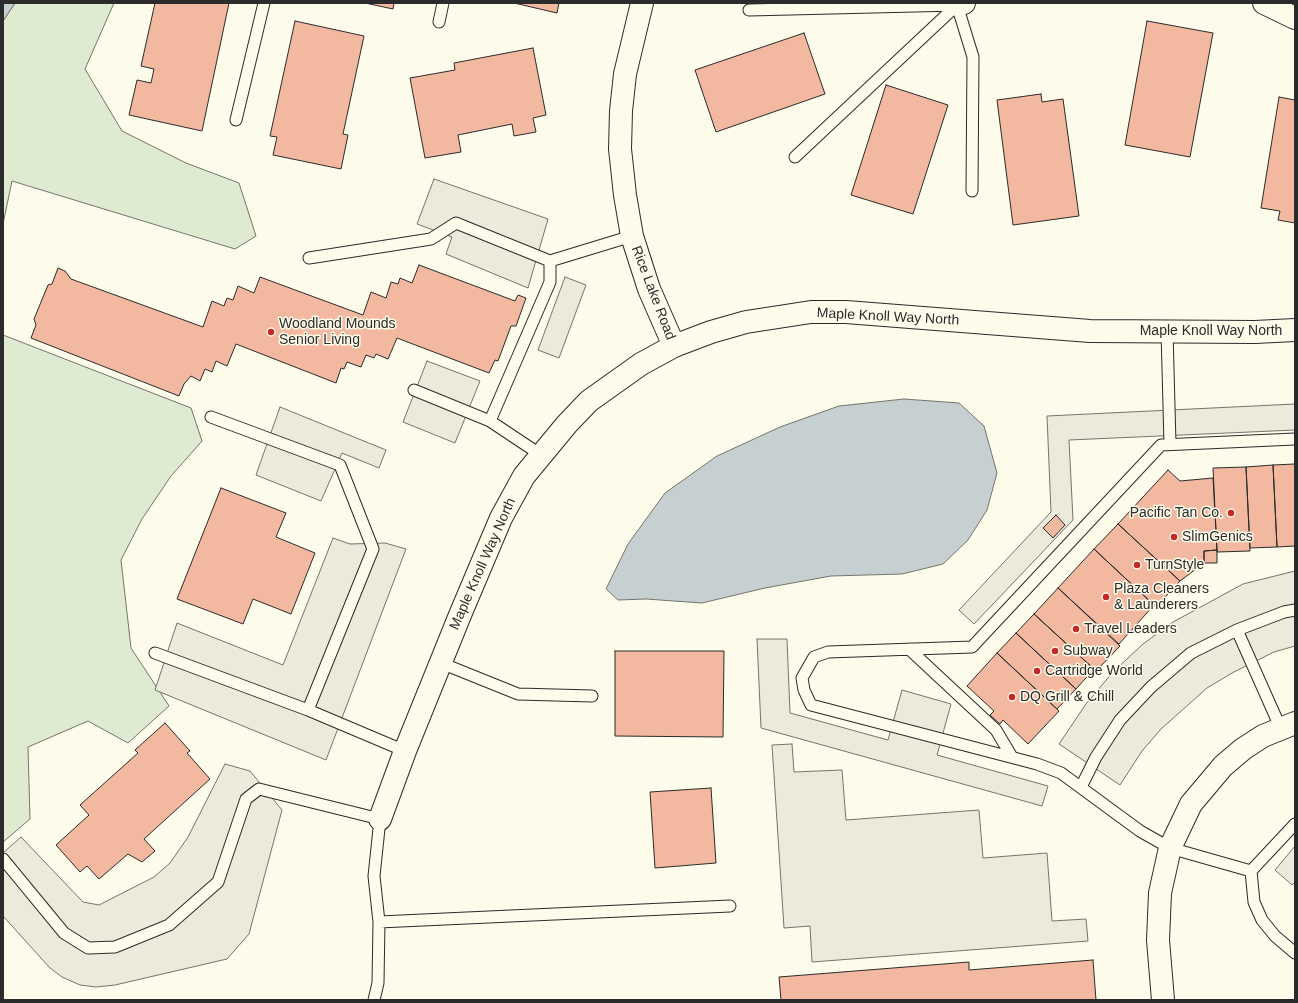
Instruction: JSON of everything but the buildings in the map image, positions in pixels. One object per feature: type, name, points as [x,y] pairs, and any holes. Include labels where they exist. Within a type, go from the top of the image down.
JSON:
[{"type":"street","name":"Rice Lake Road","points":[[642,3],[625,74],[621,111],[620,149],[624,195],[632,236],[649,289],[674,346]]},
{"type":"street","points":[[1264,3],[1295,18]]},
{"type":"street","name":"Maple Knoll Way North","points":[[380,819],[405,751],[501,518],[524,476],[567,424],[589,401],[640,364],[674,346],[711,332],[746,322],[811,312],[846,312],[1090,331],[1295,330]]},
{"type":"street","points":[[1163,1000],[1158,940],[1160,893],[1170,848],[1191,804],[1223,766],[1243,749],[1263,736],[1288,726]]},
{"type":"lane","points":[[236,120],[264,3]]},
{"type":"lane","points":[[439,22],[443,3]]},
{"type":"lane","points":[[749,10],[961,4]]},
{"type":"lane","points":[[795,157],[961,4]]},
{"type":"lane","points":[[961,4],[973,57],[972,191]]},
{"type":"lane","points":[[310,258],[431,239],[456,223],[499,242],[550,261],[632,236]]},
{"type":"lane","points":[[490,421],[550,282],[550,261]]},
{"type":"lane","points":[[1167,331],[1170,444]]},
{"type":"lane","points":[[414,390],[490,421],[541,455]]},
{"type":"lane","points":[[211,417],[340,465],[372,549],[308,710]]},
{"type":"lane","points":[[1251,871],[1170,848],[1134,826],[1061,774],[1037,764],[811,704],[804,690],[802,678],[814,657],[828,652],[972,647],[1160,445],[1295,439]]},
{"type":"lane","points":[[1081,787],[1096,757],[1120,720],[1151,687],[1191,653],[1237,630],[1284,612],[1295,610]]},
{"type":"lane","points":[[1237,630],[1288,726]]},
{"type":"lane","points":[[909,649],[996,730],[1012,757]]},
{"type":"lane","points":[[155,653],[308,710],[405,751]]},
{"type":"lane","points":[[441,663],[518,694],[592,696]]},
{"type":"lane","points":[[3,859],[64,933],[88,948],[115,947],[169,925],[218,882],[246,799],[259,789],[380,819],[374,876],[378,922],[378,983],[374,1000]]},
{"type":"lane","points":[[1295,824],[1251,871],[1254,902],[1262,920],[1275,936],[1295,953]]},
{"type":"lane","points":[[378,922],[730,906]]},
{"type":"green space","points":[[15,3],[114,3],[85,69],[122,131],[186,163],[239,183],[256,236],[235,249],[12,181],[3,224],[3,21]]},
{"type":"green space","points":[[3,335],[191,408],[202,441],[171,476],[142,519],[121,560],[131,648],[169,706],[128,743],[88,721],[28,747],[30,819],[3,842]]},
{"type":"shaded area","points":[[3,3],[15,3],[3,21]]},
{"type":"shaded area","points":[[434,179],[548,219],[528,288],[446,254],[452,237],[417,224]]},
{"type":"shaded area","points":[[565,277],[586,285],[559,358],[538,350]]},
{"type":"shaded area","points":[[427,361],[480,381],[455,443],[403,422]]},
{"type":"shaded area","points":[[904,399],[959,403],[984,426],[997,473],[987,510],[968,540],[943,564],[902,574],[831,576],[765,588],[702,603],[646,599],[618,600],[606,589],[628,544],[665,493],[717,456],[780,427],[839,406]]},
{"type":"shaded area","points":[[1295,404],[1295,430],[1069,440],[1073,520],[974,624],[959,610],[1051,512],[1047,416]]},
{"type":"shaded area","points":[[280,407],[386,450],[379,468],[342,453],[321,501],[256,475]]},
{"type":"shaded area","points":[[333,538],[350,544],[385,543],[406,549],[326,760],[155,690],[177,623],[283,665]]},
{"type":"shaded area","points":[[1295,571],[1295,646],[1274,652],[1232,673],[1207,688],[1161,729],[1142,751],[1120,785],[1059,744],[1086,704],[1112,673],[1143,644],[1173,622],[1243,584]]},
{"type":"shaded area","points":[[757,639],[787,639],[790,713],[888,740],[902,690],[951,704],[937,755],[1048,786],[1042,806],[761,728]]},
{"type":"shaded area","points":[[792,744],[794,772],[842,770],[846,820],[979,810],[983,858],[1047,853],[1052,921],[1086,919],[1088,941],[812,962],[810,926],[784,928],[772,745]]},
{"type":"shaded area","points":[[225,764],[250,771],[282,810],[249,934],[227,959],[115,985],[96,987],[80,985],[62,977],[50,968],[3,916],[3,853],[21,837],[83,902],[99,905],[154,877],[170,863],[188,837]]},
{"type":"shaded area","points":[[1295,846],[1295,882],[1292,885],[1275,870]]},
{"type":"place","name":"Woodland Mounds Senior Living","points":[[271,332]]},
{"type":"place","name":"Pacific Tan Co.","points":[[1231,513]]},
{"type":"place","name":"SlimGenics","points":[[1174,537]]},
{"type":"place","name":"TurnStyle","points":[[1137,565]]},
{"type":"place","name":"Plaza Cleaners & Launderers","points":[[1106,597]]},
{"type":"place","name":"Travel Leaders","points":[[1076,629]]},
{"type":"place","name":"Subway","points":[[1055,651]]},
{"type":"place","name":"Cartridge World","points":[[1037,671]]},
{"type":"place","name":"DQ Grill & Chill","points":[[1012,697]]}]
